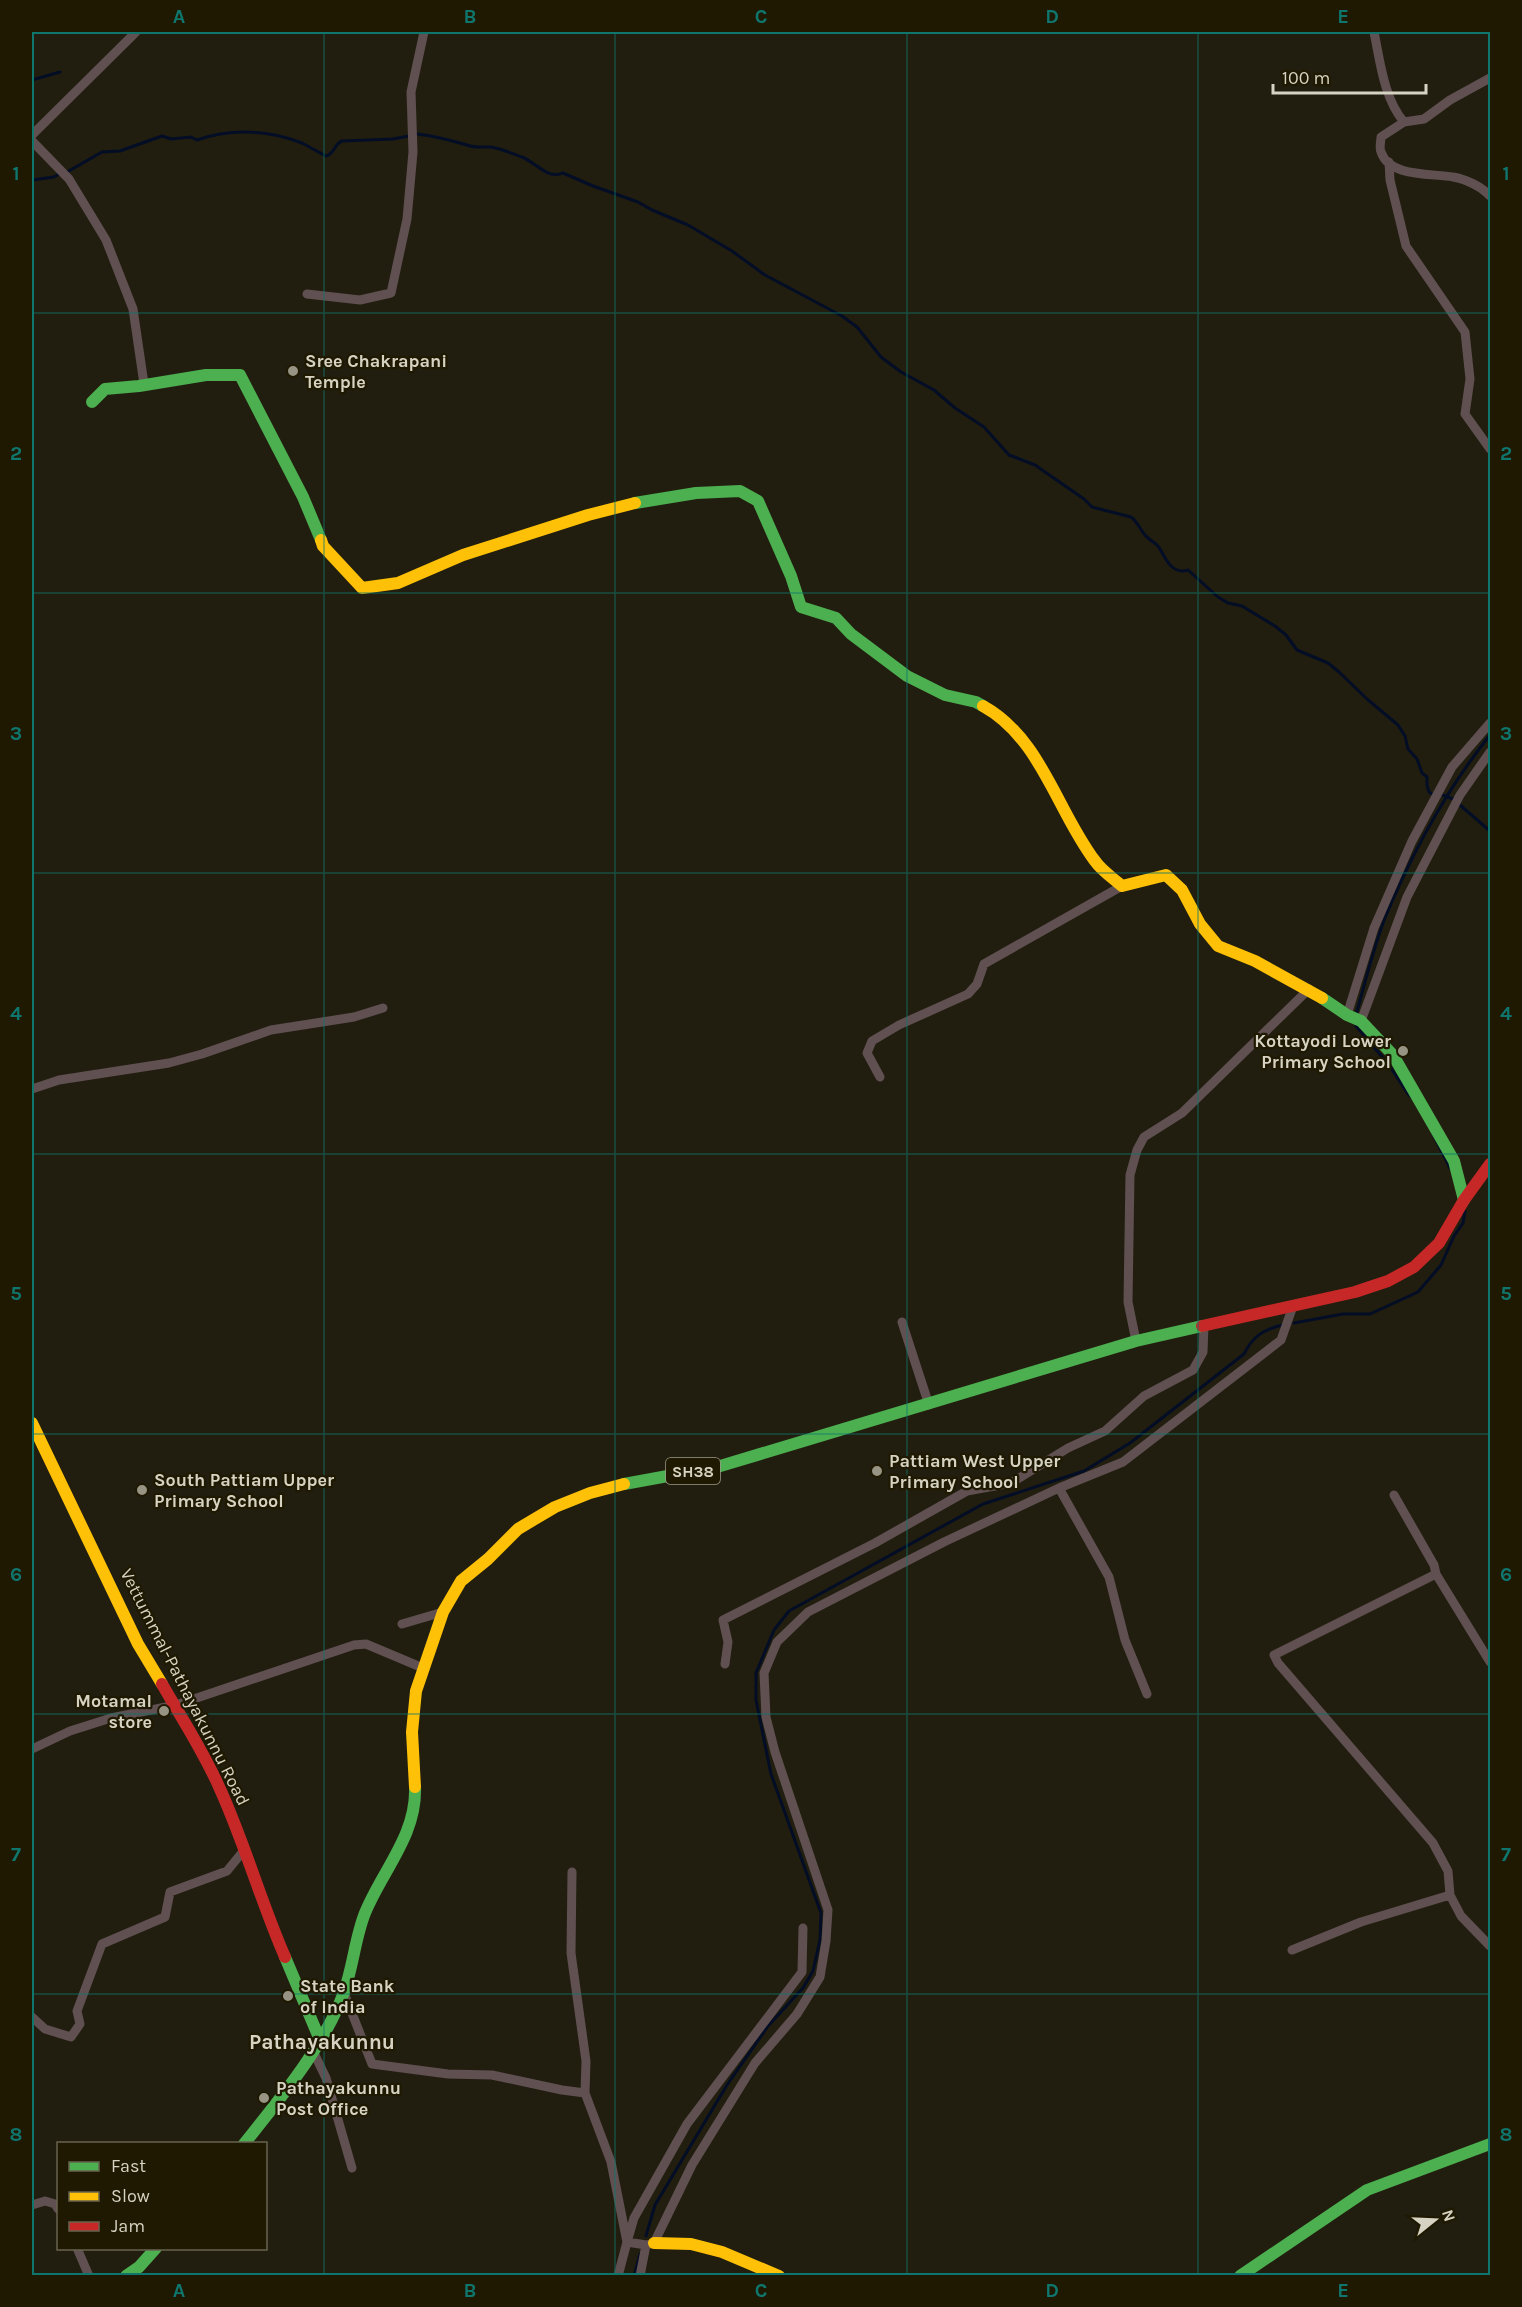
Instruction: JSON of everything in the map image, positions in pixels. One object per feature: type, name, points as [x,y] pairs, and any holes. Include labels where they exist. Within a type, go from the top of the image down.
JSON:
[{"type":"main road","points":[[92,402],[105,389],[126,389],[144,384],[221,373],[240,375],[303,497],[323,546],[362,588],[398,583],[494,544],[588,515],[649,500],[696,493],[740,491],[758,501],[791,576],[801,607],[836,618],[851,634],[908,676],[945,695],[976,702],[994,712],[1019,736],[1039,763],[1076,832],[1096,863],[1122,886],[1166,875],[1182,890],[1200,924],[1218,946],[1255,961],[1309,989],[1347,1015],[1361,1021],[1393,1055],[1413,1087],[1454,1161],[1464,1200]]},
{"type":"main road","name":"SH38","points":[[246,2142],[289,2087],[317,2045],[344,1993],[365,1913],[409,1828],[416,1797],[412,1732],[416,1691],[443,1612],[461,1581],[488,1559],[518,1529],[555,1507],[590,1493],[633,1482],[717,1467],[1136,1341],[1355,1292],[1389,1281],[1414,1267],[1439,1243],[1464,1200],[1491,1164]]},
{"type":"main road","name":"Vettummal-Pathayakunnu Road","points":[[32,1423],[88,1534],[138,1644],[176,1705],[221,1790],[317,2045]]},
{"type":"main road","points":[[1240,2276],[1367,2190],[1491,2144]]},
{"type":"main road","points":[[650,2244],[691,2244],[722,2253],[779,2276]]},
{"type":"main road","points":[[126,2276],[139,2267],[154,2250]]},
{"type":"street","points":[[32,135],[136,32]]},
{"type":"street","points":[[307,294],[360,300],[391,293],[407,219],[413,152],[411,92],[424,32]]},
{"type":"street","points":[[1374,32],[1390,99],[1404,122]]},
{"type":"street","points":[[1491,78],[1450,100],[1424,119],[1404,122],[1381,137],[1381,151],[1389,162],[1408,173],[1456,177],[1484,190],[1491,196]]},
{"type":"street","points":[[32,141],[69,179],[106,240],[133,309],[144,384]]},
{"type":"street","points":[[1389,162],[1390,180],[1406,246],[1465,332],[1470,379],[1465,414],[1491,449]]},
{"type":"street","points":[[1347,1015],[1374,928],[1412,842],[1452,767],[1491,723]]},
{"type":"street","points":[[1361,1021],[1407,897],[1460,795],[1491,752]]},
{"type":"street","points":[[880,1077],[867,1053],[872,1041],[899,1025],[968,994],[976,984],[984,964],[1122,886]]},
{"type":"street","points":[[1136,1341],[1128,1302],[1130,1175],[1137,1150],[1144,1137],[1182,1113],[1309,989]]},
{"type":"street","points":[[32,1089],[59,1080],[169,1063],[272,1030],[354,1017],[383,1008]]},
{"type":"street","points":[[640,2276],[650,2244],[692,2165],[755,2063],[797,2014],[820,1977],[828,1910],[775,1752],[766,1717],[764,1673],[777,1642],[808,1612],[944,1542],[1059,1488],[1123,1462],[1240,1369],[1281,1340],[1293,1306]]},
{"type":"street","points":[[902,1322],[929,1405]]},
{"type":"street","points":[[725,1664],[728,1642],[723,1620],[875,1543],[967,1491],[1011,1483],[1068,1448],[1105,1431],[1144,1396],[1193,1370],[1203,1352],[1204,1326]]},
{"type":"street","points":[[1059,1488],[1108,1577],[1125,1640],[1147,1694]]},
{"type":"street","points":[[1394,1495],[1434,1565],[1436,1574],[1491,1662]]},
{"type":"street","points":[[1436,1574],[1274,1655],[1278,1663],[1433,1843],[1448,1871],[1450,1895],[1461,1916],[1491,1946]]},
{"type":"street","points":[[402,1624],[443,1612]]},
{"type":"street","points":[[32,1749],[70,1731],[111,1719],[176,1705],[354,1646],[366,1644],[423,1668]]},
{"type":"street","points":[[32,2017],[45,2029],[71,2037],[81,2024],[76,2011],[102,1944],[165,1917],[170,1892],[227,1871],[245,1849]]},
{"type":"street","points":[[572,1872],[571,1953],[586,2061],[585,2092],[611,2162],[627,2242]]},
{"type":"street","points":[[1292,1950],[1361,1922],[1450,1895]]},
{"type":"street","points":[[618,2276],[634,2218],[687,2124],[802,1972],[804,1928]]},
{"type":"street","points":[[344,1993],[372,2064],[448,2074],[492,2075],[562,2090],[585,2092]]},
{"type":"street","points":[[317,2045],[352,2168]]},
{"type":"street","points":[[32,2205],[45,2200],[55,2204],[57,2207]]},
{"type":"street","points":[[627,2242],[650,2244]]},
{"type":"street","points":[[78,2250],[89,2276]]},
{"type":"waterway","points":[[32,80],[60,72]]},
{"type":"waterway","points":[[67,172],[102,152],[120,151],[162,136],[171,139],[191,137],[197,140],[236,132],[263,133],[302,143],[326,156],[342,141],[393,139],[409,136]]},
{"type":"waterway","points":[[417,134],[473,147],[502,150],[527,159],[552,174],[563,173],[638,202],[688,225],[732,251],[765,275],[842,316],[857,327],[881,357],[901,372],[934,390],[955,408],[984,427],[1009,455],[1035,465],[1092,507],[1131,517],[1146,536],[1159,547],[1174,568],[1188,570],[1218,597],[1228,603],[1242,606],[1275,626],[1286,635],[1297,650],[1328,663],[1398,725],[1405,736],[1408,749],[1417,759],[1422,773],[1427,777],[1429,792],[1434,795]]},
{"type":"waterway","points":[[32,180],[54,177],[59,174]]},
{"type":"waterway","points":[[1356,1015],[1369,966],[1395,894],[1431,823],[1459,778],[1490,735]]},
{"type":"waterway","points":[[1440,794],[1453,799],[1490,831]]},
{"type":"waterway","points":[[1356,1026],[1414,1099]]},
{"type":"waterway","points":[[1433,1134],[1450,1168]]},
{"type":"waterway","points":[[1294,1323],[1343,1314],[1370,1314],[1418,1292],[1441,1265],[1454,1236],[1463,1223],[1465,1211]]},
{"type":"waterway","points":[[646,2236],[655,2205],[727,2085],[768,2026],[803,1988],[813,1971],[820,1940],[821,1913],[771,1774],[756,1700],[756,1673],[774,1630],[789,1611],[983,1504],[1084,1471],[1130,1443],[1244,1354],[1259,1335],[1282,1325]]},
{"type":"waterway","points":[[634,2276],[640,2254]]},
{"type":"traffic: fast","points":[[92,402],[105,389],[206,375],[240,375],[303,497],[321,540]]},
{"type":"traffic: fast","points":[[635,503],[696,493],[740,491],[758,501],[791,576],[801,607],[836,618],[851,634],[907,676],[945,695],[976,702],[983,706]]},
{"type":"traffic: fast","points":[[1322,998],[1347,1015],[1361,1021],[1393,1055],[1454,1161],[1464,1200]]},
{"type":"traffic: fast","points":[[624,1484],[717,1467],[1136,1341],[1202,1326]]},
{"type":"traffic: fast","points":[[246,2142],[300,2071],[336,2012],[347,1982],[365,1913],[405,1837],[414,1804],[415,1787]]},
{"type":"traffic: fast","points":[[285,1957],[320,2040]]},
{"type":"traffic: fast","points":[[1240,2276],[1367,2190],[1490,2144]]},
{"type":"traffic: fast","points":[[126,2276],[139,2267],[154,2250]]},
{"type":"traffic: slow","points":[[321,540],[323,546],[362,588],[398,583],[463,555],[588,515],[635,503]]},
{"type":"traffic: slow","points":[[983,706],[1003,720],[1020,737],[1034,756],[1082,841],[1098,865],[1108,874],[1122,886],[1166,875],[1182,890],[1200,924],[1218,946],[1255,961],[1322,998]]},
{"type":"traffic: slow","points":[[32,1423],[138,1644],[162,1684]]},
{"type":"traffic: slow","points":[[415,1787],[412,1732],[416,1691],[443,1612],[461,1581],[488,1559],[518,1529],[555,1507],[590,1493],[624,1484]]},
{"type":"traffic: slow","points":[[654,2243],[691,2244],[722,2252],[779,2276]]},
{"type":"traffic: jam","points":[[1202,1326],[1355,1292],[1388,1281],[1414,1267],[1439,1243],[1464,1200],[1490,1164]]},
{"type":"traffic: jam","points":[[162,1684],[214,1775],[285,1957]]},
{"type":"place","name":"Sree Chakrapani Temple","points":[[293,371]]},
{"type":"place","name":"Kottayodi Lower Primary School","points":[[1403,1051]]},
{"type":"place","name":"Pattiam West Upper Primary School","points":[[877,1471]]},
{"type":"place","name":"South Pattiam Upper Primary School","points":[[142,1490]]},
{"type":"place","name":"Motamal store","points":[[164,1711]]},
{"type":"place","name":"State Bank of India","points":[[288,1996]]},
{"type":"place","name":"Pathayakunnu Post Office","points":[[264,2098]]},
{"type":"district","name":"Pathayakunnu","points":[[322,2042]]}]
